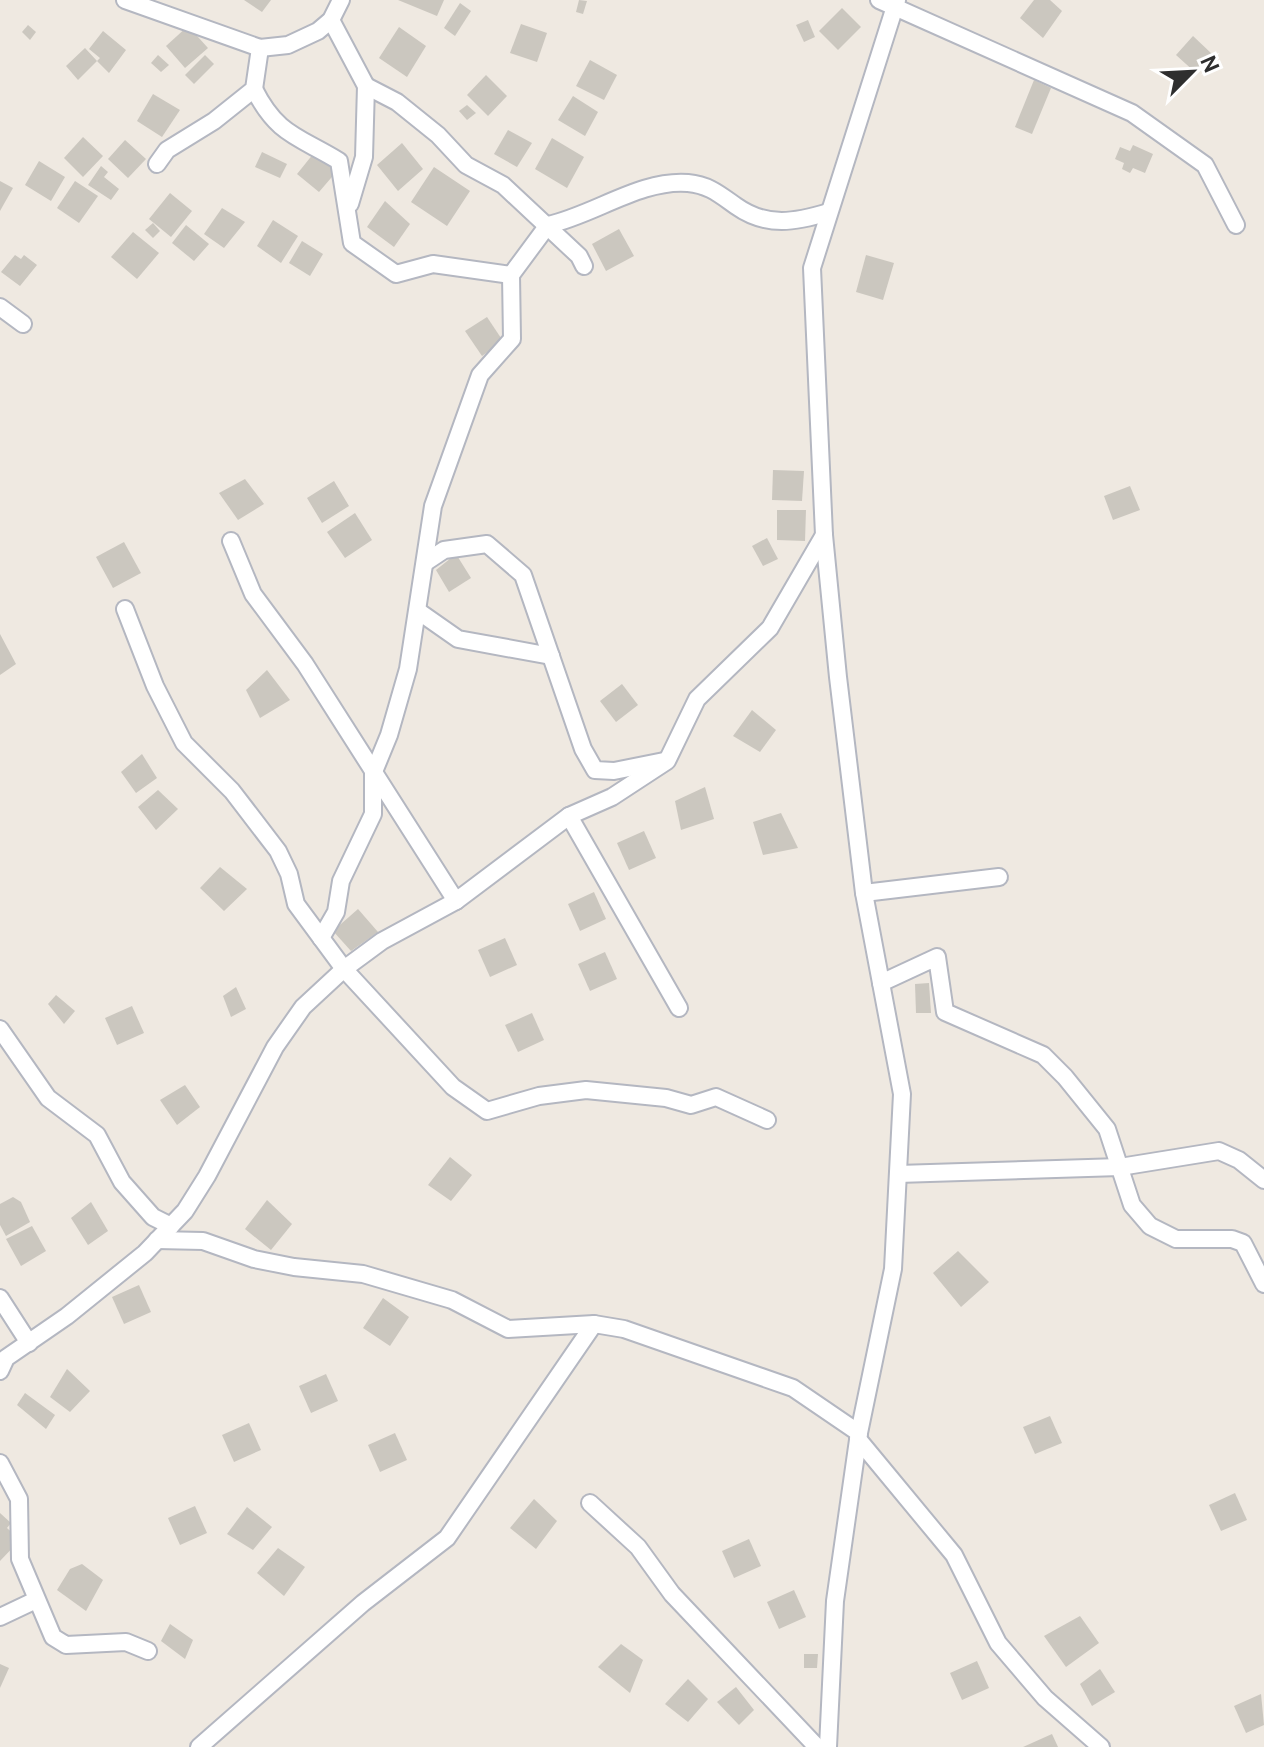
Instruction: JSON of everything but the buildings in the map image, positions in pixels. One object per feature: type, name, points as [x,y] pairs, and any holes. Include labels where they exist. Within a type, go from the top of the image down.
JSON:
[{"type":"street","points":[[125,0],[260,48],[288,45],[331,20],[341,0]]},
{"type":"street","points":[[828,1747],[835,1601],[858,1436],[893,1269],[902,1094],[864,893],[827,569],[812,268],[890,2],[1132,113],[1205,165],[1236,225]]},
{"type":"street","points":[[331,20],[366,86],[364,157],[346,217]]},
{"type":"street","points":[[260,48],[254,89],[280,129],[339,161],[352,243],[396,274],[433,264],[511,275]]},
{"type":"street","points":[[366,86],[397,102],[438,135],[466,165],[503,185],[548,225],[584,266]]},
{"type":"street","points":[[157,164],[167,150],[214,121],[254,89]]},
{"type":"street","points":[[321,938],[336,912],[341,881],[373,814],[373,774],[389,735],[404,682],[433,506],[480,375],[512,339],[511,275],[548,225],[577,219],[656,185],[686,183],[712,188],[739,209],[770,222],[795,222],[829,212]]},
{"type":"street","points":[[0,307],[23,324]]},
{"type":"street","points":[[0,1371],[6,1358],[151,1247],[171,1226],[207,1176],[275,1047],[303,1007],[344,969],[382,941],[456,901],[569,816],[612,797],[667,761],[697,699],[770,628],[824,535]]},
{"type":"street","points":[[231,541],[253,594],[305,664],[456,901]]},
{"type":"street","points":[[426,562],[444,550],[487,544],[523,575],[583,749],[595,770],[614,771],[667,761]]},
{"type":"street","points":[[795,585],[827,569]]},
{"type":"street","points":[[125,609],[155,686],[184,743],[232,791],[278,851],[289,874],[296,904],[344,969],[453,1087],[487,1111],[539,1096],[586,1090],[666,1098],[691,1105],[716,1097],[767,1120]]},
{"type":"street","points":[[418,611],[458,639],[551,656]]},
{"type":"street","points":[[569,816],[679,1008]]},
{"type":"street","points":[[864,893],[999,877]]},
{"type":"street","points":[[881,983],[937,957],[945,1012],[1043,1055],[1107,1129],[1132,1205],[1150,1226],[1176,1239],[1232,1239],[1243,1243],[1262,1282]]},
{"type":"street","points":[[0,1029],[48,1098],[97,1135],[122,1182],[153,1217],[171,1226]]},
{"type":"street","points":[[898,1174],[1120,1167],[1219,1151],[1239,1160],[1264,1180]]},
{"type":"street","points":[[151,1247],[153,1217]]},
{"type":"street","points":[[151,1247],[203,1241],[254,1259],[294,1267],[363,1274],[452,1300],[508,1329],[594,1324],[624,1329],[793,1388],[858,1436],[954,1555],[998,1643],[1045,1698],[1101,1747]]},
{"type":"street","points":[[1262,1282],[1264,1252]]},
{"type":"street","points":[[0,1298],[29,1343]]},
{"type":"street","points":[[199,1747],[363,1603],[447,1538],[594,1324]]},
{"type":"street","points":[[0,1463],[19,1499],[20,1559],[53,1637],[66,1645],[126,1642],[148,1651]]},
{"type":"street","points":[[590,1503],[638,1547],[672,1594],[817,1747]]},
{"type":"street","points":[[0,1617],[36,1600]]}]
